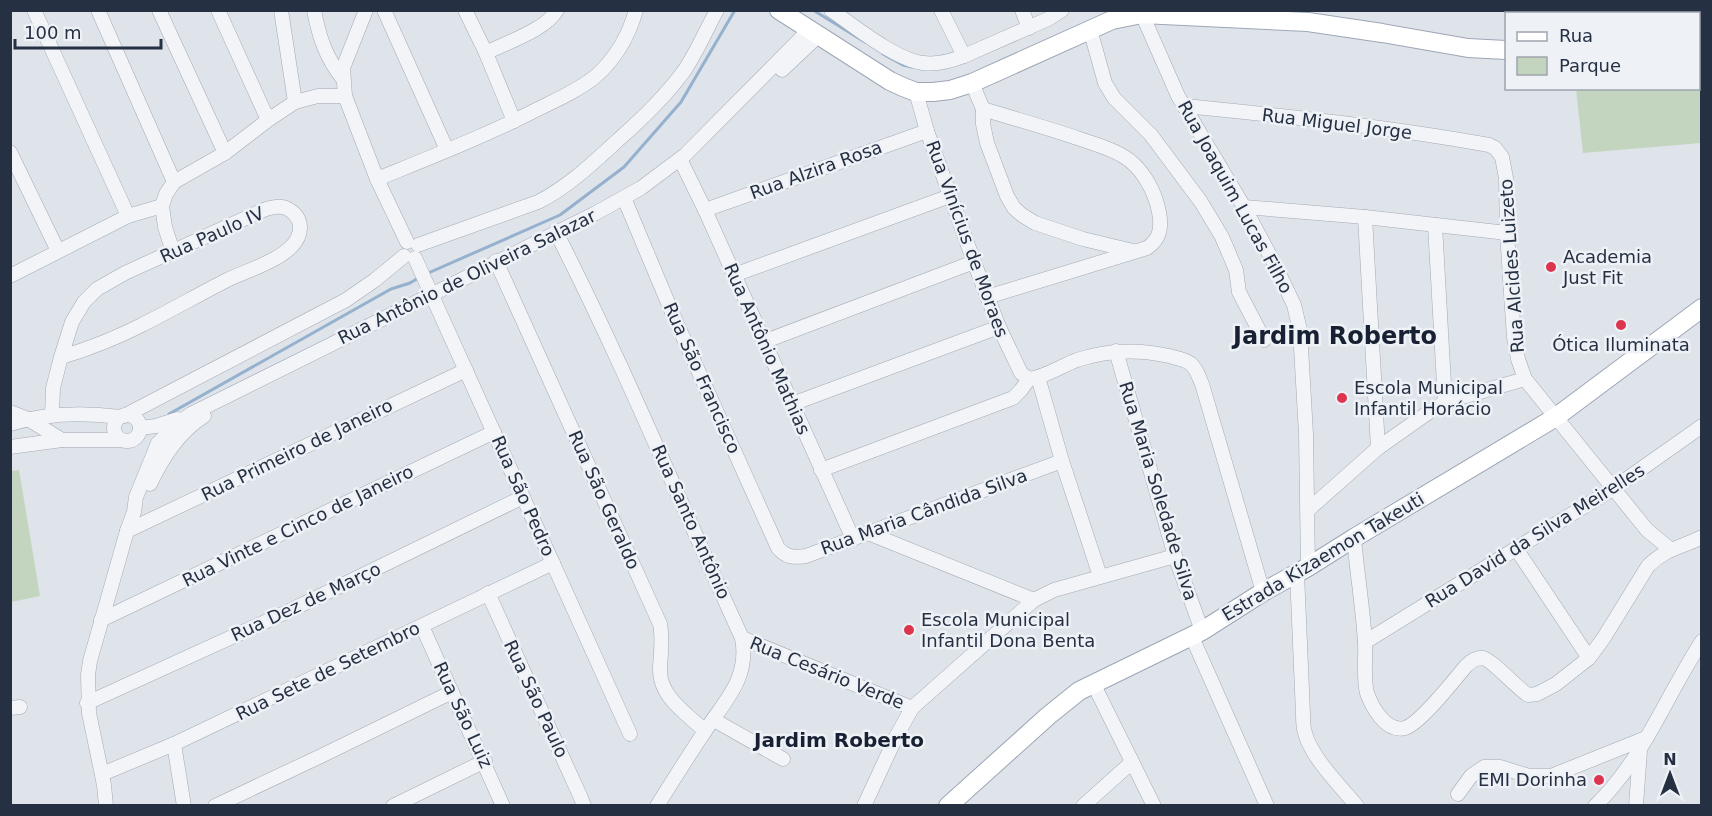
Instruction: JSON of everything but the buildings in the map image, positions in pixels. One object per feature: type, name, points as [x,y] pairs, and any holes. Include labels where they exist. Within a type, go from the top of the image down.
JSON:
[{"type":"main road","points":[[779,10],[890,81],[916,92],[942,91],[972,83],[1112,20],[1142,14],[1307,16],[1382,33],[1468,48],[1505,50]]},
{"type":"main road","name":"Estrada Kizaemon Takeuti","points":[[948,806],[1079,691],[1197,634],[1263,592],[1556,417],[1701,308]]},
{"type":"street","points":[[34,10],[128,216]]},
{"type":"street","points":[[98,10],[174,182]]},
{"type":"street","points":[[159,10],[225,153]]},
{"type":"street","points":[[218,10],[268,120]]},
{"type":"street","points":[[281,10],[295,102]]},
{"type":"street","points":[[314,10],[325,52],[343,79]]},
{"type":"street","points":[[343,79],[343,68],[347,55],[366,10]]},
{"type":"street","points":[[384,10],[447,150]]},
{"type":"street","points":[[465,10],[486,53],[514,121]]},
{"type":"street","points":[[486,53],[546,22],[554,16],[557,10]]},
{"type":"street","points":[[377,179],[514,121],[563,97],[595,76],[613,57],[624,41],[636,10]]},
{"type":"street","points":[[191,414],[133,435],[117,437],[114,430],[115,423],[122,416],[346,300],[412,253],[551,195],[600,157],[665,95],[685,69],[717,10]]},
{"type":"street","points":[[831,10],[899,55],[925,64],[964,56],[1029,28],[1062,10]]},
{"type":"street","points":[[941,10],[964,56]]},
{"type":"street","points":[[1022,10],[1029,28]]},
{"type":"street","name":"Rua Joaquim Lucas Filho","points":[[1142,14],[1165,68],[1244,207],[1294,304],[1300,330],[1308,510],[1303,570],[1302,714],[1305,734],[1311,748],[1357,806]]},
{"type":"street","points":[[1090,29],[1105,83],[1114,98],[1151,135],[1201,202],[1222,237],[1236,270],[1239,292],[1264,340]]},
{"type":"street","name":"Rua Antônio de Oliveira Salazar","points":[[134,512],[180,436],[194,423],[211,412],[498,265],[649,192],[813,33]]},
{"type":"street","name":"Rua São Pedro","points":[[343,79],[345,96],[377,179],[434,298],[630,734]]},
{"type":"street","points":[[972,83],[983,109],[982,124],[987,143],[1007,196],[1014,208],[1035,222],[1083,239],[1135,252]]},
{"type":"street","name":"Rua Vinícius de Moraes","points":[[916,92],[950,196],[999,327],[1021,373],[1034,378],[1100,576]]},
{"type":"street","points":[[173,252],[162,206],[174,182],[225,153],[295,102],[318,96],[345,96]]},
{"type":"street","name":"Rua Miguel Jorge","points":[[1185,106],[1282,116],[1489,145]]},
{"type":"street","points":[[983,109],[1054,130],[1124,156],[1147,181],[1160,214],[1158,239],[1147,248],[987,297]]},
{"type":"street","name":"Rua Alzira Rosa","points":[[705,210],[927,130]]},
{"type":"street","name":"Rua Alcides Luizeto","points":[[1489,145],[1498,152],[1503,161],[1506,178],[1514,337],[1525,379],[1647,530],[1670,549]]},
{"type":"street","points":[[10,152],[58,251]]},
{"type":"street","name":"Rua Antônio Mathias","points":[[682,162],[853,539]]},
{"type":"street","points":[[734,275],[950,196]]},
{"type":"street","name":"Rua São Francisco","points":[[625,202],[778,548],[785,555]]},
{"type":"street","points":[[10,276],[128,216],[162,206]]},
{"type":"street","name":"Rua Paulo IV","points":[[52,415],[52,391],[61,357],[72,322],[84,302],[97,290],[125,273],[266,209],[286,207],[293,212],[301,224],[296,242],[277,257],[139,326],[92,347],[61,357]]},
{"type":"street","points":[[1244,207],[1365,217],[1507,233]]},
{"type":"street","points":[[1365,217],[1378,447]]},
{"type":"street","points":[[1435,225],[1444,402]]},
{"type":"street","name":"Rua Santo Antônio","points":[[557,236],[651,431],[742,638],[744,656],[740,677],[731,695],[657,806]]},
{"type":"street","points":[[1083,239],[1088,266]]},
{"type":"street","points":[[764,342],[974,262]]},
{"type":"street","name":"Rua São Geraldo","points":[[498,265],[660,624],[662,640],[660,682],[666,694],[709,726],[783,759]]},
{"type":"street","name":"Rua Antônio de Oliveira Salazar","points":[[106,806],[87,703],[90,661],[136,500],[158,443],[191,414],[434,298]]},
{"type":"street","points":[[792,404],[999,327]]},
{"type":"street","points":[[821,470],[1013,398],[1034,378],[1078,360],[1116,351],[1136,351],[1185,360],[1192,364],[1202,384],[1263,592]]},
{"type":"street","name":"Rua Maria Soledade Silva","points":[[1116,351],[1197,634],[1267,806]]},
{"type":"street","name":"Rua Primeiro de Janeiro","points":[[127,531],[466,370]]},
{"type":"street","points":[[1308,510],[1378,447],[1444,402],[1525,379]]},
{"type":"street","points":[[28,419],[45,406],[52,391],[63,404],[77,414]]},
{"type":"street","points":[[10,412],[28,419],[62,440]]},
{"type":"street","points":[[10,424],[52,415],[128,415],[138,421],[133,435]]},
{"type":"street","name":"Rua David da Silva Meirelles","points":[[1365,642],[1614,489],[1701,426]]},
{"type":"street","name":"Rua Vinte e Cinco de Janeiro","points":[[102,620],[494,432]]},
{"type":"street","points":[[10,447],[62,440],[133,435],[147,446],[170,441],[180,436]]},
{"type":"street","points":[[158,443],[158,469]]},
{"type":"street","name":"Rua Maria Cândida Silva","points":[[785,555],[806,556],[1062,461]]},
{"type":"street","name":"Rua Dez de Março","points":[[87,703],[291,610],[523,497]]},
{"type":"street","points":[[868,533],[1034,600]]},
{"type":"street","points":[[1353,538],[1365,642],[1366,690],[1378,715],[1386,722],[1399,728],[1405,728],[1424,714],[1472,660],[1486,659],[1517,688],[1528,695],[1537,694],[1556,684],[1589,658],[1648,566],[1670,549],[1691,543],[1701,537]]},
{"type":"street","points":[[1517,550],[1589,658]]},
{"type":"street","points":[[864,806],[912,708],[1034,600],[1054,590],[1175,556]]},
{"type":"street","name":"Rua Sete de Setembro","points":[[103,780],[553,563]]},
{"type":"street","name":"Rua São Paulo","points":[[488,593],[584,806]]},
{"type":"street","name":"Rua São Luiz","points":[[422,626],[503,806]]},
{"type":"street","name":"Rua Cesário Verde","points":[[742,638],[912,708]]},
{"type":"street","points":[[1595,806],[1608,794],[1643,744],[1701,641]]},
{"type":"street","points":[[1093,683],[1154,806]]},
{"type":"street","points":[[215,806],[452,692]]},
{"type":"street","points":[[174,744],[184,806]]},
{"type":"street","points":[[1458,794],[1471,776],[1484,767],[1500,767],[1529,776],[1551,776],[1643,744]]},
{"type":"street","points":[[1636,806],[1643,744]]},
{"type":"street","points":[[393,806],[484,761]]},
{"type":"street","points":[[1083,806],[1132,762]]},
{"type":"street","name":"Rua Antônio de Oliveira Salazar","points":[[103,780],[115,806]]},
{"type":"green space","points":[[1700,62],[1701,143],[1583,153],[1576,90],[1700,90]]},
{"type":"green space","points":[[19,470],[40,596],[11,602],[11,471]]},
{"type":"waterway","points":[[426,274],[560,215],[624,167],[681,102],[735,10]]},
{"type":"waterway","points":[[813,10],[865,42]]},
{"type":"waterway","points":[[883,54],[903,65],[912,67]]},
{"type":"waterway","points":[[169,414],[391,289],[420,277]]},
{"type":"place","name":"Academia Just Fit","points":[[1551,267]]},
{"type":"place","name":"Ótica Iluminata","points":[[1621,325]]},
{"type":"place","name":"Escola Municipal Infantil Horácio","points":[[1342,398]]},
{"type":"place","name":"Escola Municipal Infantil Dona Benta","points":[[909,630]]},
{"type":"place","name":"EMI Dorinha","points":[[1599,780]]},
{"type":"district","name":"Jardim Roberto","points":[[1335,336]]},
{"type":"district","name":"Jardim Roberto","points":[[839,740]]}]
